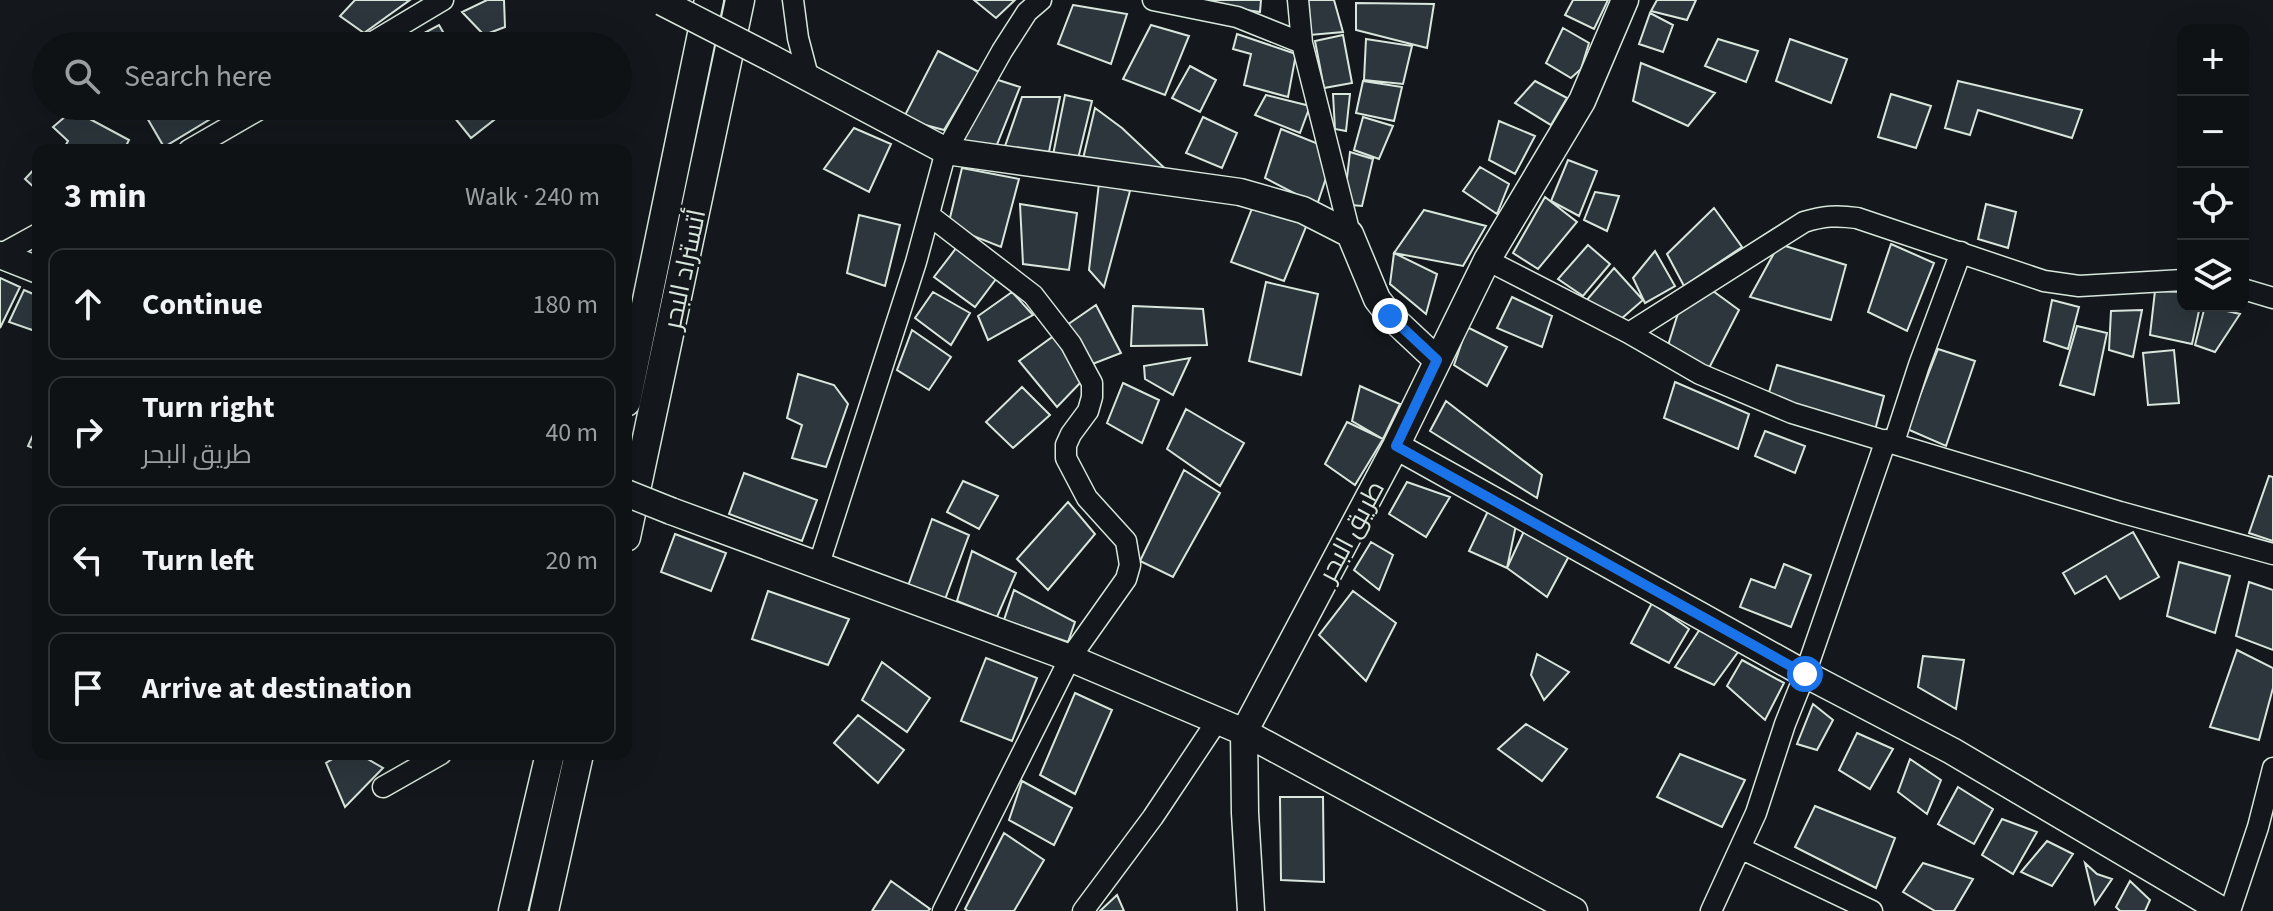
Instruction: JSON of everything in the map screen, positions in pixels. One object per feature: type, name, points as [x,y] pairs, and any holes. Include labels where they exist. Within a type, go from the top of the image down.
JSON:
[{"type":"highway","name":"أتستراد البحر","points":[[632,373],[709,0]]},
{"type":"highway","name":"أتستراد البحر","points":[[632,509],[740,0]]},
{"type":"highway","points":[[513,911],[549,760]]},
{"type":"highway","points":[[544,911],[578,760]]},
{"type":"main road","name":"طريق البحر","points":[[1251,911],[1244,732],[1396,446],[1487,260],[1582,101],[1625,0]]},
{"type":"main road","points":[[660,1],[946,151],[1240,192],[1303,210],[1350,234],[1383,308],[1437,360]]},
{"type":"main road","points":[[0,255],[32,268]]},
{"type":"main road","points":[[1396,446],[1805,674],[1952,751],[2223,911]]},
{"type":"main road","points":[[632,495],[1070,658],[1244,732],[1574,911]]},
{"type":"street","points":[[389,32],[443,0]]},
{"type":"street","points":[[793,0],[798,38],[809,80]]},
{"type":"street","points":[[819,564],[893,338],[946,151],[1002,51],[1027,12],[1041,0]]},
{"type":"street","points":[[1153,0],[1237,17],[1302,43]]},
{"type":"street","points":[[1298,0],[1302,43],[1350,234]]},
{"type":"street","points":[[199,144],[241,120]]},
{"type":"street","points":[[929,215],[1033,295],[1071,344],[1092,383],[1092,397],[1088,411],[1066,445],[1066,458],[1087,498],[1126,541],[1130,565],[1126,579],[1070,658],[943,911]]},
{"type":"street","points":[[1629,333],[1804,222],[1822,216],[1857,218],[2014,273],[2079,286],[2177,280]]},
{"type":"street","points":[[0,255],[32,237]]},
{"type":"street","points":[[1711,911],[1756,813],[1785,724],[1961,252]]},
{"type":"street","points":[[1487,260],[1629,333],[1700,374],[1792,413],[2120,512],[2273,554]]},
{"type":"street","points":[[2249,291],[2273,298]]},
{"type":"street","points":[[1083,911],[1153,817],[1217,721]]},
{"type":"street","points":[[383,787],[430,760]]},
{"type":"street","points":[[2230,911],[2258,827],[2273,768]]},
{"type":"street","points":[[1740,848],[1872,911]]},
{"type":"building","points":[[355,0],[410,0],[365,32],[340,16]]},
{"type":"building","points":[[487,0],[504,0],[505,27],[481,32],[462,12]]},
{"type":"building","points":[[974,0],[1015,0],[996,18]]},
{"type":"building","points":[[1210,0],[1261,0],[1260,12],[1210,5]]},
{"type":"building","points":[[1305,0],[1334,0],[1343,32],[1310,35]]},
{"type":"building","points":[[1573,0],[1608,0],[1594,29],[1565,15]]},
{"type":"building","points":[[1657,0],[1696,0],[1687,20],[1651,11]]},
{"type":"building","points":[[1356,3],[1434,4],[1427,48],[1356,30]]},
{"type":"building","points":[[1073,5],[1127,14],[1111,64],[1058,44]]},
{"type":"building","points":[[1650,13],[1673,25],[1663,52],[1639,44]]},
{"type":"building","points":[[439,25],[443,32],[426,32]]},
{"type":"building","points":[[1151,25],[1189,36],[1165,95],[1123,79]]},
{"type":"building","points":[[1563,28],[1589,43],[1581,69],[1571,78],[1546,63]]},
{"type":"building","points":[[1237,34],[1296,54],[1288,97],[1244,85],[1251,54],[1233,49]]},
{"type":"building","points":[[1343,35],[1352,83],[1324,88],[1315,41]]},
{"type":"building","points":[[1366,39],[1412,46],[1403,84],[1364,80]]},
{"type":"building","points":[[1718,39],[1758,51],[1746,82],[1705,66]]},
{"type":"building","points":[[1790,39],[1847,59],[1831,103],[1776,81]]},
{"type":"building","points":[[938,51],[979,72],[944,130],[903,119]]},
{"type":"building","points":[[1641,63],[1715,93],[1688,126],[1633,101]]},
{"type":"building","points":[[1190,66],[1216,80],[1200,112],[1172,98]]},
{"type":"building","points":[[995,79],[1020,87],[994,152],[957,145]]},
{"type":"building","points":[[1363,81],[1402,87],[1394,121],[1356,113]]},
{"type":"building","points":[[1535,81],[1567,98],[1551,125],[1515,103]]},
{"type":"building","points":[[1958,81],[2082,110],[2072,138],[1978,110],[1970,135],[1945,128]]},
{"type":"building","points":[[1333,94],[1350,94],[1346,131],[1335,129]]},
{"type":"building","points":[[1891,94],[1931,106],[1916,148],[1878,137]]},
{"type":"building","points":[[1065,95],[1092,101],[1078,159],[1053,155]]},
{"type":"building","points":[[1266,95],[1310,106],[1300,133],[1255,115]]},
{"type":"building","points":[[1022,97],[1060,97],[1048,157],[1003,152]]},
{"type":"building","points":[[1095,108],[1122,128],[1172,175],[1082,163]]},
{"type":"building","points":[[1203,117],[1237,133],[1222,168],[1186,153]]},
{"type":"building","points":[[1363,117],[1393,126],[1379,159],[1354,150]]},
{"type":"building","points":[[61,120],[92,120],[129,140],[127,144],[66,144],[68,141],[53,127]]},
{"type":"building","points":[[148,120],[209,120],[169,144],[162,144]]},
{"type":"building","points":[[456,120],[494,120],[471,138]]},
{"type":"building","points":[[1499,121],[1535,136],[1515,174],[1489,160]]},
{"type":"building","points":[[854,128],[891,144],[869,192],[824,169]]},
{"type":"building","points":[[1281,129],[1321,145],[1331,163],[1317,205],[1265,178]]},
{"type":"building","points":[[1350,152],[1373,159],[1362,206],[1351,205],[1346,186]]},
{"type":"building","points":[[1568,160],[1597,171],[1579,216],[1551,201]]},
{"type":"building","points":[[1480,167],[1509,184],[1497,214],[1463,191]]},
{"type":"building","points":[[962,168],[1019,179],[1001,247],[948,226]]},
{"type":"building","points":[[32,171],[32,185],[25,179]]},
{"type":"building","points":[[1099,183],[1130,191],[1104,287],[1089,270]]},
{"type":"building","points":[[1595,192],[1619,196],[1607,231],[1584,220]]},
{"type":"building","points":[[1545,197],[1577,222],[1538,269],[1513,253]]},
{"type":"building","points":[[1020,204],[1077,213],[1069,270],[1023,264]]},
{"type":"building","points":[[1986,204],[2016,212],[2008,248],[1978,239]]},
{"type":"building","points":[[1253,206],[1308,222],[1284,281],[1231,262]]},
{"type":"building","points":[[1714,208],[1742,247],[1684,286],[1667,254]]},
{"type":"building","points":[[1424,210],[1486,226],[1463,266],[1394,253]]},
{"type":"building","points":[[859,215],[900,225],[885,286],[847,273]]},
{"type":"building","points":[[1779,244],[1846,265],[1831,320],[1750,297]]},
{"type":"building","points":[[1891,244],[1934,263],[1907,331],[1868,312]]},
{"type":"building","points":[[1588,245],[1610,264],[1583,296],[1558,279]]},
{"type":"building","points":[[957,247],[996,279],[975,307],[934,277]]},
{"type":"building","points":[[1655,251],[1675,286],[1645,303],[1633,278]]},
{"type":"building","points":[[1394,253],[1437,274],[1426,314],[1390,284]]},
{"type":"building","points":[[1614,268],[1643,300],[1621,319],[1586,301]]},
{"type":"building","points":[[0,278],[20,287],[0,328]]},
{"type":"building","points":[[1266,282],[1318,294],[1301,375],[1249,361]]},
{"type":"building","points":[[24,290],[32,293],[32,330],[9,322]]},
{"type":"building","points":[[1713,291],[1739,310],[1707,372],[1670,352],[1669,342],[1679,310]]},
{"type":"building","points":[[2155,291],[2177,292],[2177,312],[2199,312],[2192,344],[2150,335]]},
{"type":"building","points":[[933,292],[970,313],[951,345],[915,318]]},
{"type":"building","points":[[1012,292],[1033,315],[988,340],[978,316]]},
{"type":"building","points":[[1512,297],[1552,316],[1542,347],[1497,328]]},
{"type":"building","points":[[2052,300],[2079,307],[2068,349],[2044,341]]},
{"type":"building","points":[[1096,305],[1121,353],[1090,365],[1067,325]]},
{"type":"building","points":[[1133,306],[1203,309],[1207,345],[1131,346]]},
{"type":"building","points":[[2142,310],[2133,357],[2109,350],[2111,311]]},
{"type":"building","points":[[2203,312],[2240,314],[2215,352],[2195,345]]},
{"type":"building","points":[[2077,326],[2107,333],[2094,395],[2060,385]]},
{"type":"building","points":[[1467,327],[1507,347],[1487,386],[1454,365]]},
{"type":"building","points":[[912,330],[951,357],[929,390],[897,370]]},
{"type":"building","points":[[1055,335],[1081,382],[1057,407],[1019,361]]},
{"type":"building","points":[[1938,349],[1975,361],[1946,446],[1907,429]]},
{"type":"building","points":[[2174,350],[2179,403],[2148,405],[2143,353]]},
{"type":"building","points":[[1190,358],[1173,395],[1145,379],[1144,366]]},
{"type":"building","points":[[1777,365],[1884,396],[1874,434],[1767,399]]},
{"type":"building","points":[[798,374],[834,385],[848,404],[826,467],[792,458],[802,425],[787,418]]},
{"type":"building","points":[[1675,382],[1749,414],[1738,449],[1664,418]]},
{"type":"building","points":[[1123,383],[1159,400],[1142,443],[1107,423]]},
{"type":"building","points":[[1360,386],[1400,404],[1383,439],[1352,421]]},
{"type":"building","points":[[1022,387],[1050,415],[1013,448],[986,422]]},
{"type":"building","points":[[1446,401],[1542,475],[1537,498],[1430,431]]},
{"type":"building","points":[[1186,409],[1244,443],[1220,486],[1167,449]]},
{"type":"building","points":[[1347,422],[1383,439],[1355,485],[1325,464]]},
{"type":"building","points":[[1765,431],[1805,446],[1795,473],[1755,456]]},
{"type":"building","points":[[1184,470],[1220,493],[1173,577],[1140,561]]},
{"type":"building","points":[[744,473],[817,500],[802,541],[729,514]]},
{"type":"building","points":[[2269,476],[2273,477],[2273,541],[2249,533]]},
{"type":"building","points":[[963,481],[998,496],[979,529],[947,512]]},
{"type":"building","points":[[1407,482],[1450,497],[1426,537],[1389,514]]},
{"type":"building","points":[[1068,502],[1095,534],[1048,590],[1017,559]]},
{"type":"building","points":[[1489,509],[1516,525],[1507,568],[1469,551]]},
{"type":"building","points":[[932,519],[969,535],[944,602],[908,586]]},
{"type":"building","points":[[1525,529],[1569,556],[1547,597],[1507,568]]},
{"type":"building","points":[[2133,532],[2159,577],[2120,599],[2106,576],[2075,594],[2063,573]]},
{"type":"building","points":[[675,534],[726,553],[711,591],[661,572]]},
{"type":"building","points":[[1371,542],[1393,555],[1379,590],[1354,570]]},
{"type":"building","points":[[972,551],[1016,573],[997,617],[957,601]]},
{"type":"building","points":[[2179,562],[2230,576],[2215,633],[2167,616]]},
{"type":"building","points":[[1784,564],[1811,575],[1791,627],[1740,607],[1751,579],[1775,588]]},
{"type":"building","points":[[2249,582],[2273,590],[2273,650],[2236,636]]},
{"type":"building","points":[[1014,590],[1075,622],[1068,642],[1004,620]]},
{"type":"building","points":[[768,591],[849,619],[828,665],[752,639]]},
{"type":"building","points":[[1353,591],[1396,623],[1366,681],[1319,635]]},
{"type":"building","points":[[1652,603],[1689,629],[1669,663],[1631,643]]},
{"type":"building","points":[[1700,629],[1738,652],[1714,685],[1675,667]]},
{"type":"building","points":[[2237,650],[2273,668],[2273,688],[2259,740],[2210,727]]},
{"type":"building","points":[[1537,654],[1569,672],[1544,700],[1531,675]]},
{"type":"building","points":[[1923,656],[1964,660],[1956,709],[1918,687]]},
{"type":"building","points":[[986,658],[1037,678],[1012,741],[961,721]]},
{"type":"building","points":[[1742,660],[1784,683],[1765,720],[1727,686]]},
{"type":"building","points":[[882,662],[930,698],[907,732],[862,700]]},
{"type":"building","points":[[1075,693],[1112,710],[1075,794],[1040,775]]},
{"type":"building","points":[[1813,704],[1833,720],[1817,750],[1797,744]]},
{"type":"building","points":[[858,715],[904,750],[878,783],[834,743]]},
{"type":"building","points":[[1526,724],[1567,749],[1542,781],[1498,749]]},
{"type":"building","points":[[1857,733],[1893,749],[1870,789],[1839,770]]},
{"type":"building","points":[[1680,754],[1745,780],[1722,827],[1657,797]]},
{"type":"building","points":[[1910,759],[1941,780],[1927,814],[1898,792]]},
{"type":"building","points":[[331,760],[369,760],[383,768],[345,807],[326,763]]},
{"type":"building","points":[[1022,781],[1072,808],[1054,845],[1009,820]]},
{"type":"building","points":[[1958,787],[1993,809],[1974,844],[1938,824]]},
{"type":"building","points":[[1280,797],[1323,797],[1324,882],[1281,880]]},
{"type":"building","points":[[1815,806],[1895,838],[1876,888],[1795,847]]},
{"type":"building","points":[[2002,819],[2037,832],[2013,874],[1982,855]]},
{"type":"building","points":[[1004,833],[1044,860],[1014,911],[968,911],[965,909]]},
{"type":"building","points":[[2047,841],[2073,854],[2052,886],[2021,872]]},
{"type":"building","points":[[1923,863],[1973,879],[1954,911],[1935,911],[1903,892]]},
{"type":"building","points":[[2085,863],[2097,874],[2112,879],[2095,904]]},
{"type":"building","points":[[891,881],[930,909],[872,911]]},
{"type":"building","points":[[2130,881],[2150,900],[2145,911],[2120,911],[2116,907]]},
{"type":"building","points":[[1117,895],[1124,911],[1100,911]]},
{"type":"route","points":[[1390,316],[1437,360],[1396,446],[1805,674]]}]
